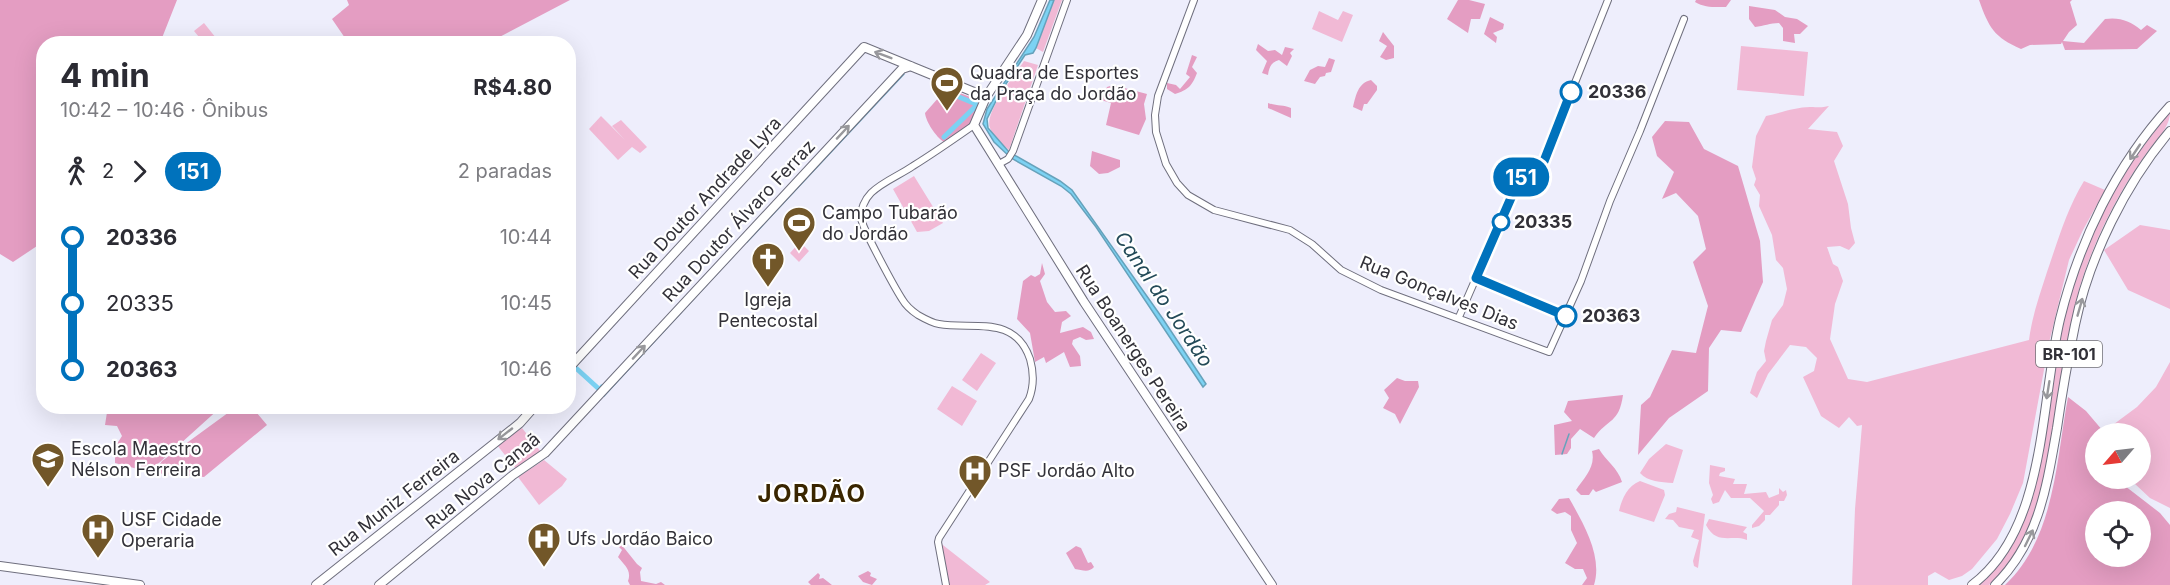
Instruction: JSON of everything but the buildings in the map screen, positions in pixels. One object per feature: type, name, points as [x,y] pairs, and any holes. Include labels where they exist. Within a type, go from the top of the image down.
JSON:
[{"type":"highway","name":"BR-101","points":[[1972,585],[2006,548],[2024,513],[2034,472],[2060,319],[2079,256],[2115,182],[2170,106]]},
{"type":"highway","name":"BR-101","points":[[1995,585],[2023,551],[2040,511],[2048,480],[2075,323],[2093,268],[2125,196],[2170,131]]},
{"type":"main road","points":[[974,125],[986,97],[1027,35],[1042,0]]},
{"type":"main road","name":"Rua Doutor Andrade Lyra","points":[[576,360],[864,48],[902,66]]},
{"type":"main road","points":[[902,66],[911,66],[986,97]]},
{"type":"main road","name":"Rua Doutor Álvaro Ferraz","points":[[600,395],[902,66]]},
{"type":"main road","name":"Rua Boanerges Pereira","points":[[974,125],[1084,302],[1272,585]]},
{"type":"main road","name":"Rua Nova Canaã","points":[[380,585],[513,476],[545,453],[600,395]]},
{"type":"main road","name":"Rua Muniz Ferreira","points":[[316,585],[520,423],[528,414]]},
{"type":"main road","points":[[0,566],[140,585]]},
{"type":"street","points":[[999,165],[1008,159],[1013,151],[1067,0]]},
{"type":"street","name":"Rua Gonçalves Dias","points":[[1194,0],[1158,96],[1155,115],[1156,132],[1161,150],[1177,183],[1188,195],[1214,210],[1290,230],[1312,244],[1341,270],[1381,290],[1549,352],[1581,281],[1610,201],[1684,19]]},
{"type":"street","points":[[1459,317],[1524,168],[1539,174],[1608,0]]},
{"type":"street","points":[[946,585],[939,537],[1029,399],[1033,380],[1032,366],[1024,347],[1006,331],[982,325],[938,324],[909,308],[873,246],[860,216],[863,205],[871,193],[974,125]]},
{"type":"shaded area","points":[[0,0],[177,0],[163,36],[36,36],[36,247],[13,262],[0,254]]},
{"type":"shaded area","points":[[347,0],[570,0],[501,36],[344,36],[332,19],[349,5]]},
{"type":"shaded area","points":[[1054,0],[1062,0],[1043,52],[1036,48],[1036,43]]},
{"type":"shaded area","points":[[1458,0],[1485,4],[1480,19],[1471,19],[1468,33],[1447,19]]},
{"type":"shaded area","points":[[1696,0],[1731,0],[1726,7],[1710,7],[1695,2]]},
{"type":"shaded area","points":[[1979,0],[2072,0],[2070,2],[2077,25],[2063,41],[2084,43],[2105,19],[2124,20],[2141,30],[2147,25],[2157,31],[2137,49],[2065,50],[2062,42],[2061,44],[2030,45],[2021,49],[1998,36],[1986,18]]},
{"type":"shaded area","points":[[1749,6],[1775,10],[1785,17],[1797,19],[1808,26],[1800,34],[1794,34],[1795,43],[1783,41],[1783,28],[1779,23],[1755,27],[1749,19]]},
{"type":"shaded area","points":[[1319,11],[1338,20],[1343,11],[1353,15],[1342,42],[1312,29]]},
{"type":"shaded area","points":[[1490,17],[1504,24],[1503,29],[1493,33],[1497,37],[1496,43],[1484,34]]},
{"type":"shaded area","points":[[204,23],[214,36],[198,36],[194,31]]},
{"type":"shaded area","points":[[1383,32],[1394,46],[1394,58],[1386,60],[1380,57],[1387,46],[1379,41]]},
{"type":"shaded area","points":[[1258,44],[1268,51],[1275,50],[1282,55],[1285,47],[1294,49],[1290,53],[1292,56],[1287,66],[1279,60],[1271,66],[1268,75],[1262,73],[1267,61],[1256,50]]},
{"type":"shaded area","points":[[1741,46],[1808,52],[1804,96],[1737,90]]},
{"type":"shaded area","points":[[1192,55],[1197,57],[1192,67],[1197,73],[1189,87],[1175,94],[1167,89],[1167,83],[1176,85],[1180,89],[1190,77],[1186,74]]},
{"type":"shaded area","points":[[1329,58],[1335,60],[1331,72],[1320,77],[1315,84],[1304,81],[1310,70],[1318,66],[1325,67]]},
{"type":"shaded area","points":[[1024,61],[1038,65],[1009,150],[993,134],[989,121],[996,103]]},
{"type":"shaded area","points":[[1371,80],[1377,86],[1377,90],[1367,104],[1364,104],[1362,111],[1353,107],[1360,87]]},
{"type":"shaded area","points":[[1113,85],[1147,94],[1144,104],[1146,119],[1139,135],[1106,125],[1111,103],[1101,100],[1107,87]]},
{"type":"shaded area","points":[[947,88],[978,100],[980,103],[970,125],[944,142],[932,129],[925,113]]},
{"type":"shaded area","points":[[1268,103],[1291,108],[1291,118],[1268,108]]},
{"type":"shaded area","points":[[1829,106],[1808,129],[1837,132],[1843,146],[1834,161],[1848,204],[1855,243],[1849,250],[1840,246],[1827,247],[1833,264],[1838,267],[1843,281],[1835,304],[1830,339],[1848,379],[1867,382],[2029,340],[2034,314],[2047,272],[2063,225],[2078,192],[2084,181],[2105,190],[2069,260],[2049,343],[2023,483],[2010,514],[1997,539],[1972,569],[1962,576],[1949,580],[1935,572],[1928,576],[1928,585],[1852,585],[1862,425],[1857,426],[1849,417],[1839,428],[1821,416],[1803,377],[1814,371],[1817,358],[1806,347],[1790,345],[1768,374],[1757,398],[1750,393],[1757,372],[1766,361],[1764,351],[1772,320],[1783,305],[1787,289],[1783,268],[1776,260],[1772,235],[1759,206],[1760,195],[1754,185],[1756,179],[1752,167],[1756,136],[1766,116],[1799,108]]},
{"type":"shaded area","points":[[2170,112],[2165,128],[2117,200],[2085,271],[2079,289],[2040,497],[2025,538],[2007,568],[1989,585],[1976,585],[2014,538],[2030,503],[2055,358],[2063,322],[2085,252],[2114,190]]},
{"type":"shaded area","points":[[601,116],[625,140],[612,126],[621,120],[647,147],[640,153],[632,147],[618,160],[589,129]]},
{"type":"shaded area","points":[[1665,121],[1689,122],[1704,149],[1738,166],[1760,241],[1763,282],[1741,332],[1721,330],[1709,348],[1708,391],[1669,418],[1638,455],[1641,405],[1650,397],[1672,350],[1696,353],[1708,306],[1693,262],[1706,249],[1698,216],[1676,193],[1662,199],[1674,172],[1657,156],[1652,137]]},
{"type":"shaded area","points":[[1092,151],[1120,160],[1120,167],[1108,173],[1099,174],[1090,166]]},
{"type":"shaded area","points":[[914,176],[943,223],[929,231],[917,232],[893,189]]},
{"type":"shaded area","points":[[2140,225],[2170,230],[2170,309],[2128,290],[2104,250]]},
{"type":"shaded area","name":"Campo Tubarão do Jordão","points":[[800,242],[809,251],[799,262],[790,253]]},
{"type":"shaded area","points":[[772,251],[783,257],[769,275],[759,266]]},
{"type":"shaded area","points":[[1042,263],[1045,274],[1040,281],[1047,302],[1055,312],[1066,311],[1071,316],[1062,322],[1060,333],[1083,327],[1091,332],[1094,339],[1086,340],[1080,337],[1073,340],[1072,344],[1080,356],[1081,366],[1070,367],[1064,352],[1046,363],[1044,357],[1035,362],[1030,333],[1017,319],[1023,281],[1031,275],[1035,277],[1040,274]]},
{"type":"shaded area","points":[[981,353],[996,363],[977,391],[962,380]]},
{"type":"shaded area","points":[[2170,362],[2170,508],[2150,498],[2140,489],[2151,489],[2151,423],[2115,423],[2137,407],[2156,387]]},
{"type":"shaded area","points":[[1397,378],[1405,381],[1418,381],[1419,387],[1400,424],[1395,414],[1383,408],[1389,398],[1384,390]]},
{"type":"shaded area","points":[[952,386],[977,401],[962,426],[937,409]]},
{"type":"shaded area","points":[[1623,395],[1616,416],[1594,438],[1580,429],[1571,439],[1571,448],[1567,454],[1555,455],[1554,425],[1572,421],[1564,412],[1568,401]]},
{"type":"shaded area","points":[[2068,397],[2086,411],[2096,423],[2085,423],[2085,489],[2129,489],[2144,501],[2085,501],[2085,567],[2151,567],[2151,506],[2170,525],[2170,585],[2005,585],[2022,566],[2034,545],[2044,522],[2056,472]]},
{"type":"shaded area","points":[[107,414],[213,414],[149,472],[115,463],[115,447],[122,436],[117,426],[105,425]]},
{"type":"shaded area","points":[[226,414],[258,414],[267,425],[204,477],[154,473],[162,461]]},
{"type":"shaded area","points":[[522,428],[541,452],[516,469],[497,445]]},
{"type":"shaded area","points":[[1666,444],[1683,450],[1673,483],[1651,480],[1640,473],[1649,459]]},
{"type":"shaded area","points":[[1599,449],[1618,473],[1622,482],[1596,492],[1593,489],[1589,495],[1581,495],[1576,490],[1591,467],[1592,451]]},
{"type":"shaded area","points":[[544,460],[567,479],[539,505],[518,477]]},
{"type":"shaded area","points":[[1710,465],[1725,468],[1719,476],[1735,479],[1733,484],[1747,484],[1744,494],[1766,492],[1769,498],[1779,494],[1779,488],[1783,492],[1786,490],[1787,495],[1784,501],[1779,501],[1779,505],[1770,515],[1765,515],[1765,520],[1759,526],[1752,528],[1764,511],[1750,498],[1731,498],[1725,490],[1719,502],[1713,504],[1709,483]]},
{"type":"shaded area","points":[[1640,481],[1664,490],[1665,495],[1654,522],[1619,511],[1628,490]]},
{"type":"shaded area","points":[[1569,498],[1594,551],[1596,574],[1594,585],[1582,585],[1587,578],[1583,569],[1575,569],[1565,563],[1577,543],[1571,530],[1571,516],[1565,512],[1557,514],[1551,510],[1559,499]]},
{"type":"shaded area","points":[[1677,507],[1705,514],[1698,568],[1694,566],[1693,561],[1699,540],[1691,537],[1694,530],[1679,527],[1673,520],[1665,519],[1669,514],[1676,512]]},
{"type":"shaded area","points":[[1709,519],[1747,527],[1743,532],[1747,534],[1747,540],[1715,535],[1706,525]]},
{"type":"shaded area","points":[[939,542],[990,582],[985,585],[948,585]]},
{"type":"shaded area","points":[[621,544],[642,568],[641,581],[656,584],[661,582],[665,585],[630,585],[628,571],[618,557],[622,550],[618,546]]},
{"type":"shaded area","points":[[1076,546],[1081,548],[1088,563],[1091,562],[1094,567],[1092,569],[1085,571],[1075,569],[1066,553]]},
{"type":"shaded area","points":[[868,571],[871,573],[870,576],[877,579],[872,585],[863,582],[858,576]]},
{"type":"shaded area","points":[[818,573],[819,579],[823,578],[832,585],[811,585],[808,582]]},
{"type":"water","points":[[1050,0],[1054,0],[1036,48],[1033,53],[1025,55],[1000,93],[987,119],[988,128],[1009,152],[1072,190],[1163,319],[1206,384],[1203,387],[1096,227],[1071,194],[1011,158],[994,142],[983,124],[987,109],[1034,37]]},
{"type":"waterway","points":[[747,242],[904,74]]},
{"type":"waterway","points":[[947,92],[976,104]]},
{"type":"waterway","points":[[944,137],[977,105]]},
{"type":"waterway","points":[[604,396],[736,253]]},
{"type":"waterway","points":[[577,369],[600,390],[602,387]]},
{"type":"waterway","name":"Canal do Jordão","points":[[1562,454],[1569,434]]},
{"type":"bus line","name":"151","points":[[1566,316],[1476,278],[1524,168],[1539,174],[1571,92]]},
{"type":"place","name":"20336","points":[[1571,92]]},
{"type":"place","name":"Quadra de Esportes da Praça do Jordão","points":[[947,112]]},
{"type":"place","name":"20335","points":[[1501,222]]},
{"type":"place","name":"Campo Tubarão do Jordão","points":[[799,252]]},
{"type":"place","name":"Igreja Pentecostal","points":[[768,288]]},
{"type":"place","name":"20363","points":[[1566,316]]},
{"type":"place","name":"Escola Maestro Nélson Ferreira","points":[[48,488]]},
{"type":"place","name":"PSF Jordão Alto","points":[[975,500]]},
{"type":"place","name":"USF Cidade Operaria","points":[[98,559]]},
{"type":"place","name":"Ufs Jordão Baico","points":[[544,568]]},
{"type":"district","name":"JORDÃO","points":[[812,494]]}]
